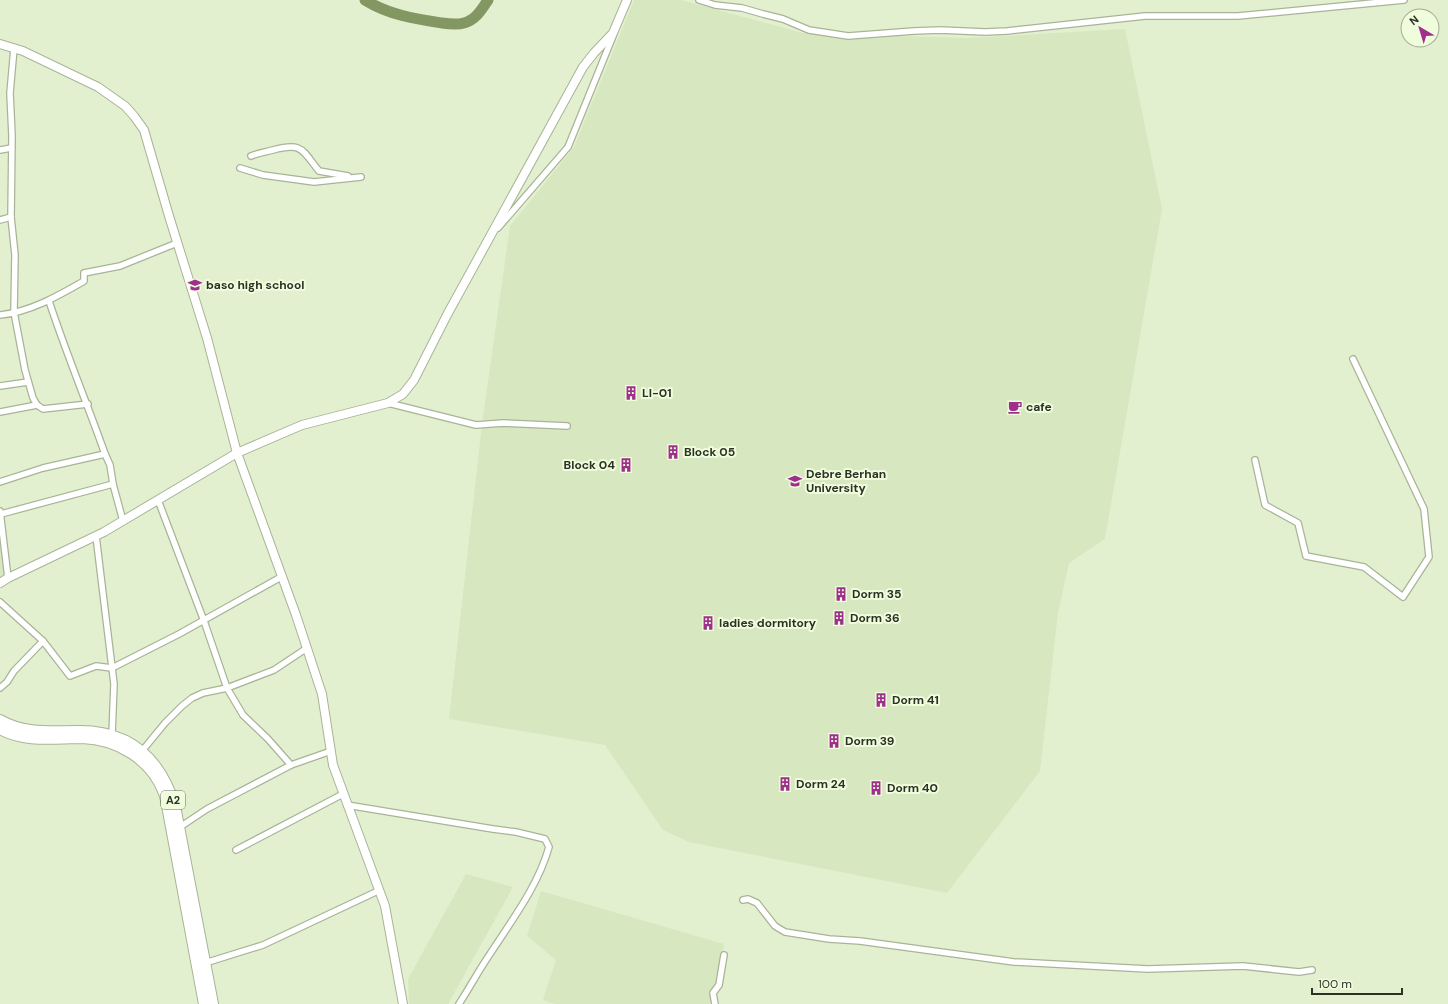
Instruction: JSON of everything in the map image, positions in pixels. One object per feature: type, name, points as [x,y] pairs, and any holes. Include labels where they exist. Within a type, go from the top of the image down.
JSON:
[{"type":"highway","name":"A2","points":[[0,720],[16,727],[43,732],[80,731],[112,735],[142,751],[160,771],[175,806],[180,827],[205,963],[204,1004]]},
{"type":"highway","name":"A2","points":[[0,729],[27,738],[96,739],[110,743],[135,755],[158,780],[164,794],[168,811],[204,983],[213,1004]]},
{"type":"street","points":[[489,238],[568,147],[627,0]]},
{"type":"street","points":[[700,0],[715,5],[742,8],[783,19],[809,30],[848,36],[940,30],[985,32],[1007,31],[1139,16],[1238,16],[1404,0]]},
{"type":"street","points":[[0,583],[96,536],[237,453],[302,425],[388,403],[404,394],[414,380],[447,315],[583,67],[594,53],[614,33]]},
{"type":"street","points":[[0,44],[23,51],[98,88],[125,106],[144,130],[207,338],[237,453],[322,694],[333,765],[385,906],[403,1004]]},
{"type":"street","points":[[14,48],[10,93],[12,148],[11,217],[15,255],[14,312],[28,382],[37,406],[42,409],[88,404]]},
{"type":"street","points":[[240,168],[263,175],[314,182],[361,177],[335,175],[319,171],[311,159],[295,146],[282,147],[251,156]]},
{"type":"street","points":[[0,150],[12,148]]},
{"type":"street","points":[[0,220],[11,217]]},
{"type":"street","points":[[0,316],[49,301],[84,281],[84,273],[120,266],[177,243]]},
{"type":"street","points":[[49,301],[63,345],[88,404],[110,465],[123,521]]},
{"type":"street","points":[[1255,460],[1265,505],[1298,523],[1306,556],[1364,567],[1403,597],[1429,557],[1424,509],[1353,359]]},
{"type":"street","points":[[0,386],[28,382]]},
{"type":"street","points":[[388,403],[476,425],[503,423],[567,426]]},
{"type":"street","points":[[0,412],[37,406]]},
{"type":"street","points":[[0,482],[43,468],[105,454]]},
{"type":"street","points":[[8,578],[0,512],[114,484]]},
{"type":"street","points":[[158,500],[204,620],[227,688],[243,715],[268,739],[291,765]]},
{"type":"street","points":[[96,536],[114,684],[112,735]]},
{"type":"street","points":[[0,602],[43,641],[70,676],[96,666],[112,668],[180,634],[281,577]]},
{"type":"street","points":[[0,688],[43,641]]},
{"type":"street","points":[[142,751],[165,723],[192,698],[203,693],[227,688],[274,670],[307,648]]},
{"type":"street","points":[[180,827],[207,809],[291,765],[331,751]]},
{"type":"street","points":[[236,850],[343,794]]},
{"type":"street","points":[[347,805],[493,830],[516,832],[545,839],[549,847],[544,863],[523,903],[459,1004]]},
{"type":"street","points":[[205,963],[263,946],[380,890]]},
{"type":"street","points":[[743,900],[754,901],[775,926],[785,932],[829,939],[860,941],[1014,962],[1148,970],[1243,966],[1306,974]]},
{"type":"street","points":[[715,1004],[713,993],[719,985],[724,955]]},
{"type":"street","points":[[1299,972],[1312,970]]},
{"type":"shaded area","name":"Debre Berhan University","points":[[634,0],[681,0],[803,33],[968,38],[1125,29],[1162,209],[1105,539],[1069,563],[1058,613],[1040,771],[947,893],[689,842],[663,830],[605,745],[449,719],[482,424],[510,226],[574,147]]},
{"type":"shaded area","points":[[0,514],[8,572],[0,578]]},
{"type":"shaded area","points":[[466,874],[513,887],[448,1004],[409,1004],[408,979]]},
{"type":"shaded area","points":[[541,891],[724,944],[723,956],[710,1004],[555,1004],[543,1000],[556,960],[527,936]]},
{"type":"waterway","points":[[365,0],[403,16],[447,24],[468,22],[478,14],[488,0]]},
{"type":"place","name":"baso high school","points":[[195,285]]},
{"type":"place","name":"LI-01","points":[[631,393]]},
{"type":"place","name":"cafe","points":[[1015,407]]},
{"type":"place","name":"Block 05","points":[[673,452]]},
{"type":"place","name":"Block 04","points":[[626,465]]},
{"type":"place","name":"Debre Berhan University","points":[[795,481]]},
{"type":"place","name":"Dorm 35","points":[[841,594]]},
{"type":"place","name":"Dorm 36","points":[[839,618]]},
{"type":"place","name":"ladies dormitory","points":[[708,623]]},
{"type":"place","name":"Dorm 41","points":[[881,700]]},
{"type":"place","name":"Dorm 39","points":[[834,741]]},
{"type":"place","name":"Dorm 24","points":[[785,784]]},
{"type":"place","name":"Dorm 40","points":[[876,788]]}]
